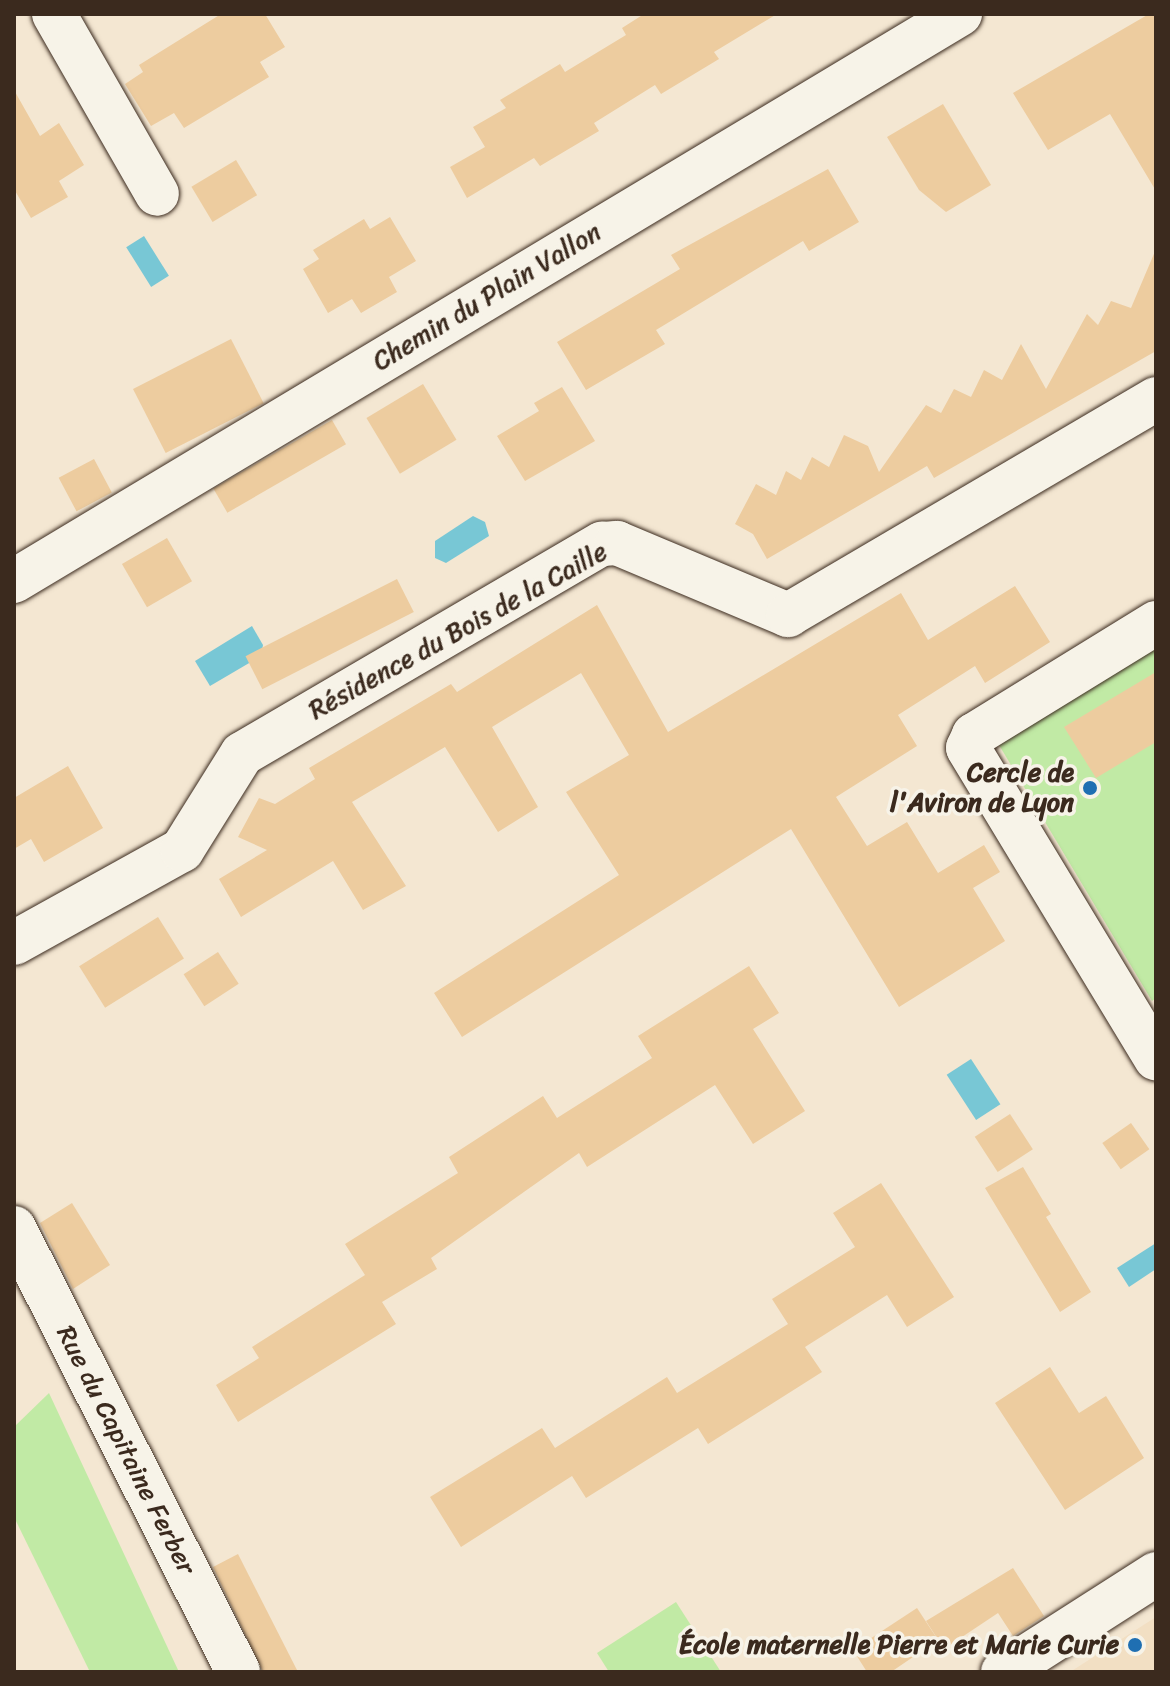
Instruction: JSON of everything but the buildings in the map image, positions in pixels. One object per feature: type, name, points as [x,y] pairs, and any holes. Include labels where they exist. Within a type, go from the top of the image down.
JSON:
[{"type":"street","points":[[54,14],[157,194]]},
{"type":"street","name":"Chemin du Plain Vallon","points":[[14,581],[960,14]]},
{"type":"street","name":"Résidence du Bois de la Caille","points":[[14,943],[182,850],[242,754],[602,544],[617,543],[788,615],[1156,399]]},
{"type":"street","points":[[1156,623],[974,735],[968,748],[1156,1059]]},
{"type":"street","name":"Rue du Capitaine Ferber","points":[[14,1228],[238,1672]]},
{"type":"street","points":[[1003,1672],[1156,1574]]},
{"type":"shaded area","name":"École maternelle Pierre et Marie Curie","points":[[1156,1617],[1156,1672],[1070,1672]]},
{"type":"green space","name":"Cercle de l'Aviron de Lyon","points":[[1156,647],[1156,998],[1152,1001],[999,745]]},
{"type":"green space","points":[[49,1393],[179,1672],[90,1672],[14,1517],[14,1427]]},
{"type":"green space","points":[[676,1602],[721,1672],[609,1672],[597,1653]]},
{"type":"water","points":[[144,236],[169,276],[151,287],[126,247]]},
{"type":"water","points":[[473,516],[485,522],[489,536],[446,563],[435,558],[435,541]]},
{"type":"water","points":[[252,626],[263,645],[261,656],[210,686],[195,661]]},
{"type":"water","points":[[971,1059],[1000,1104],[976,1120],[947,1075]]},
{"type":"water","points":[[1156,1243],[1156,1269],[1129,1287],[1117,1268]]},
{"type":"place","name":"Cercle de l'Aviron de Lyon","points":[[1090,788]]},
{"type":"place","name":"École maternelle Pierre et Marie Curie","points":[[1135,1645]]}]
